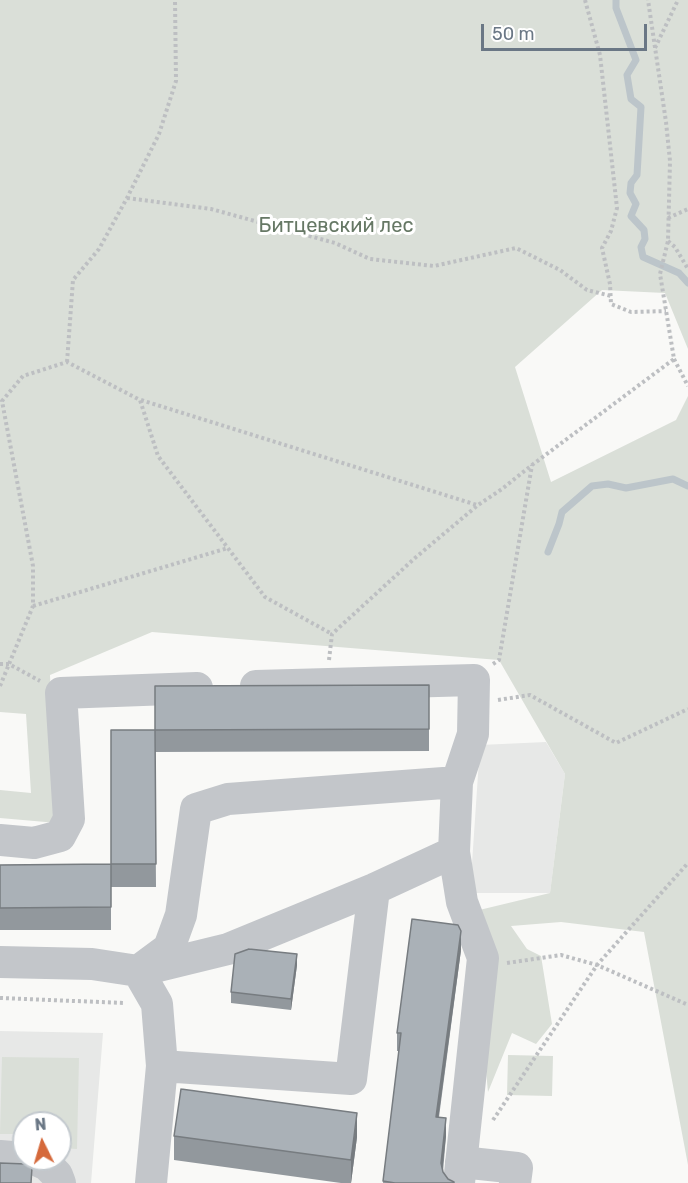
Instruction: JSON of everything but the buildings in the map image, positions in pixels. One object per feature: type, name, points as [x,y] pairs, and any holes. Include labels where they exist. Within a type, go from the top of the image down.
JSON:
[{"type":"lane","points":[[0,840],[34,843],[60,836],[69,819],[61,693],[326,684],[474,691],[473,734],[457,782],[454,852],[462,902],[483,958],[460,1173],[517,1168],[515,1183]]},
{"type":"lane","points":[[138,971],[169,948],[181,915],[196,809],[228,799],[457,782]]},
{"type":"lane","points":[[0,962],[92,964],[138,971],[228,949],[374,889],[454,852]]},
{"type":"lane","points":[[162,1066],[351,1078],[374,889]]},
{"type":"lane","points":[[138,971],[157,1004],[162,1066],[151,1183]]},
{"type":"path","points":[[67,362],[73,279],[99,249],[127,198],[159,134],[176,81],[175,0]]},
{"type":"path","points":[[585,0],[600,55],[617,208],[611,231],[602,248],[610,284],[611,304],[631,312],[666,311]]},
{"type":"path","points":[[648,0],[670,160],[668,241],[660,274],[674,359],[688,386]]},
{"type":"path","points":[[654,50],[678,0]]},
{"type":"path","points":[[127,198],[211,209],[335,243],[370,259],[434,266],[516,248],[560,270],[587,290],[611,296]]},
{"type":"path","points":[[667,218],[688,209]]},
{"type":"path","points":[[668,241],[675,247],[688,269]]},
{"type":"path","points":[[326,684],[332,634],[415,558],[478,505],[674,359]]},
{"type":"path","points":[[0,686],[33,606],[33,566],[1,401],[23,376],[67,362],[140,400],[478,505]]},
{"type":"path","points":[[140,400],[158,456],[265,597],[332,634]]},
{"type":"path","points":[[474,691],[499,660],[532,465]]},
{"type":"path","points":[[33,606],[228,548]]},
{"type":"path","points":[[0,664],[9,664],[61,693]]},
{"type":"path","points":[[474,691],[530,695],[616,743],[688,709]]},
{"type":"path","points":[[466,1122],[491,1122],[597,965],[688,863]]},
{"type":"path","points":[[482,966],[561,955],[597,965],[686,1004]]},
{"type":"path","points":[[0,998],[157,1004]]},
{"type":"shaded area","points":[[546,742],[565,774],[550,893],[470,893],[480,745]]},
{"type":"shaded area","points":[[0,1031],[103,1033],[91,1183],[0,1183]]},
{"type":"green space","name":"Битцевский лес","points":[[0,0],[688,0],[688,349],[665,293],[602,290],[515,367],[551,482],[676,420],[688,396],[688,1165],[644,932],[561,922],[511,926],[527,949],[541,956],[552,1024],[536,1044],[512,1033],[488,1092],[471,912],[550,893],[565,774],[499,660],[152,632],[50,675],[57,823],[0,818],[0,790],[31,793],[26,714],[0,712]]},
{"type":"green space","points":[[508,1055],[553,1056],[552,1096],[507,1095]]},
{"type":"green space","points":[[2,1057],[79,1058],[77,1149],[72,1149],[72,1111],[12,1111],[12,1134],[0,1134]]},
{"type":"waterway","points":[[616,0],[616,8],[636,60],[627,75],[631,99],[641,107],[637,175],[631,183],[630,193],[636,204],[631,216],[644,230],[645,239],[641,247],[643,257],[679,273],[688,283]]},
{"type":"waterway","points":[[548,552],[562,512],[592,486],[608,484],[626,488],[673,479],[688,486]]}]
